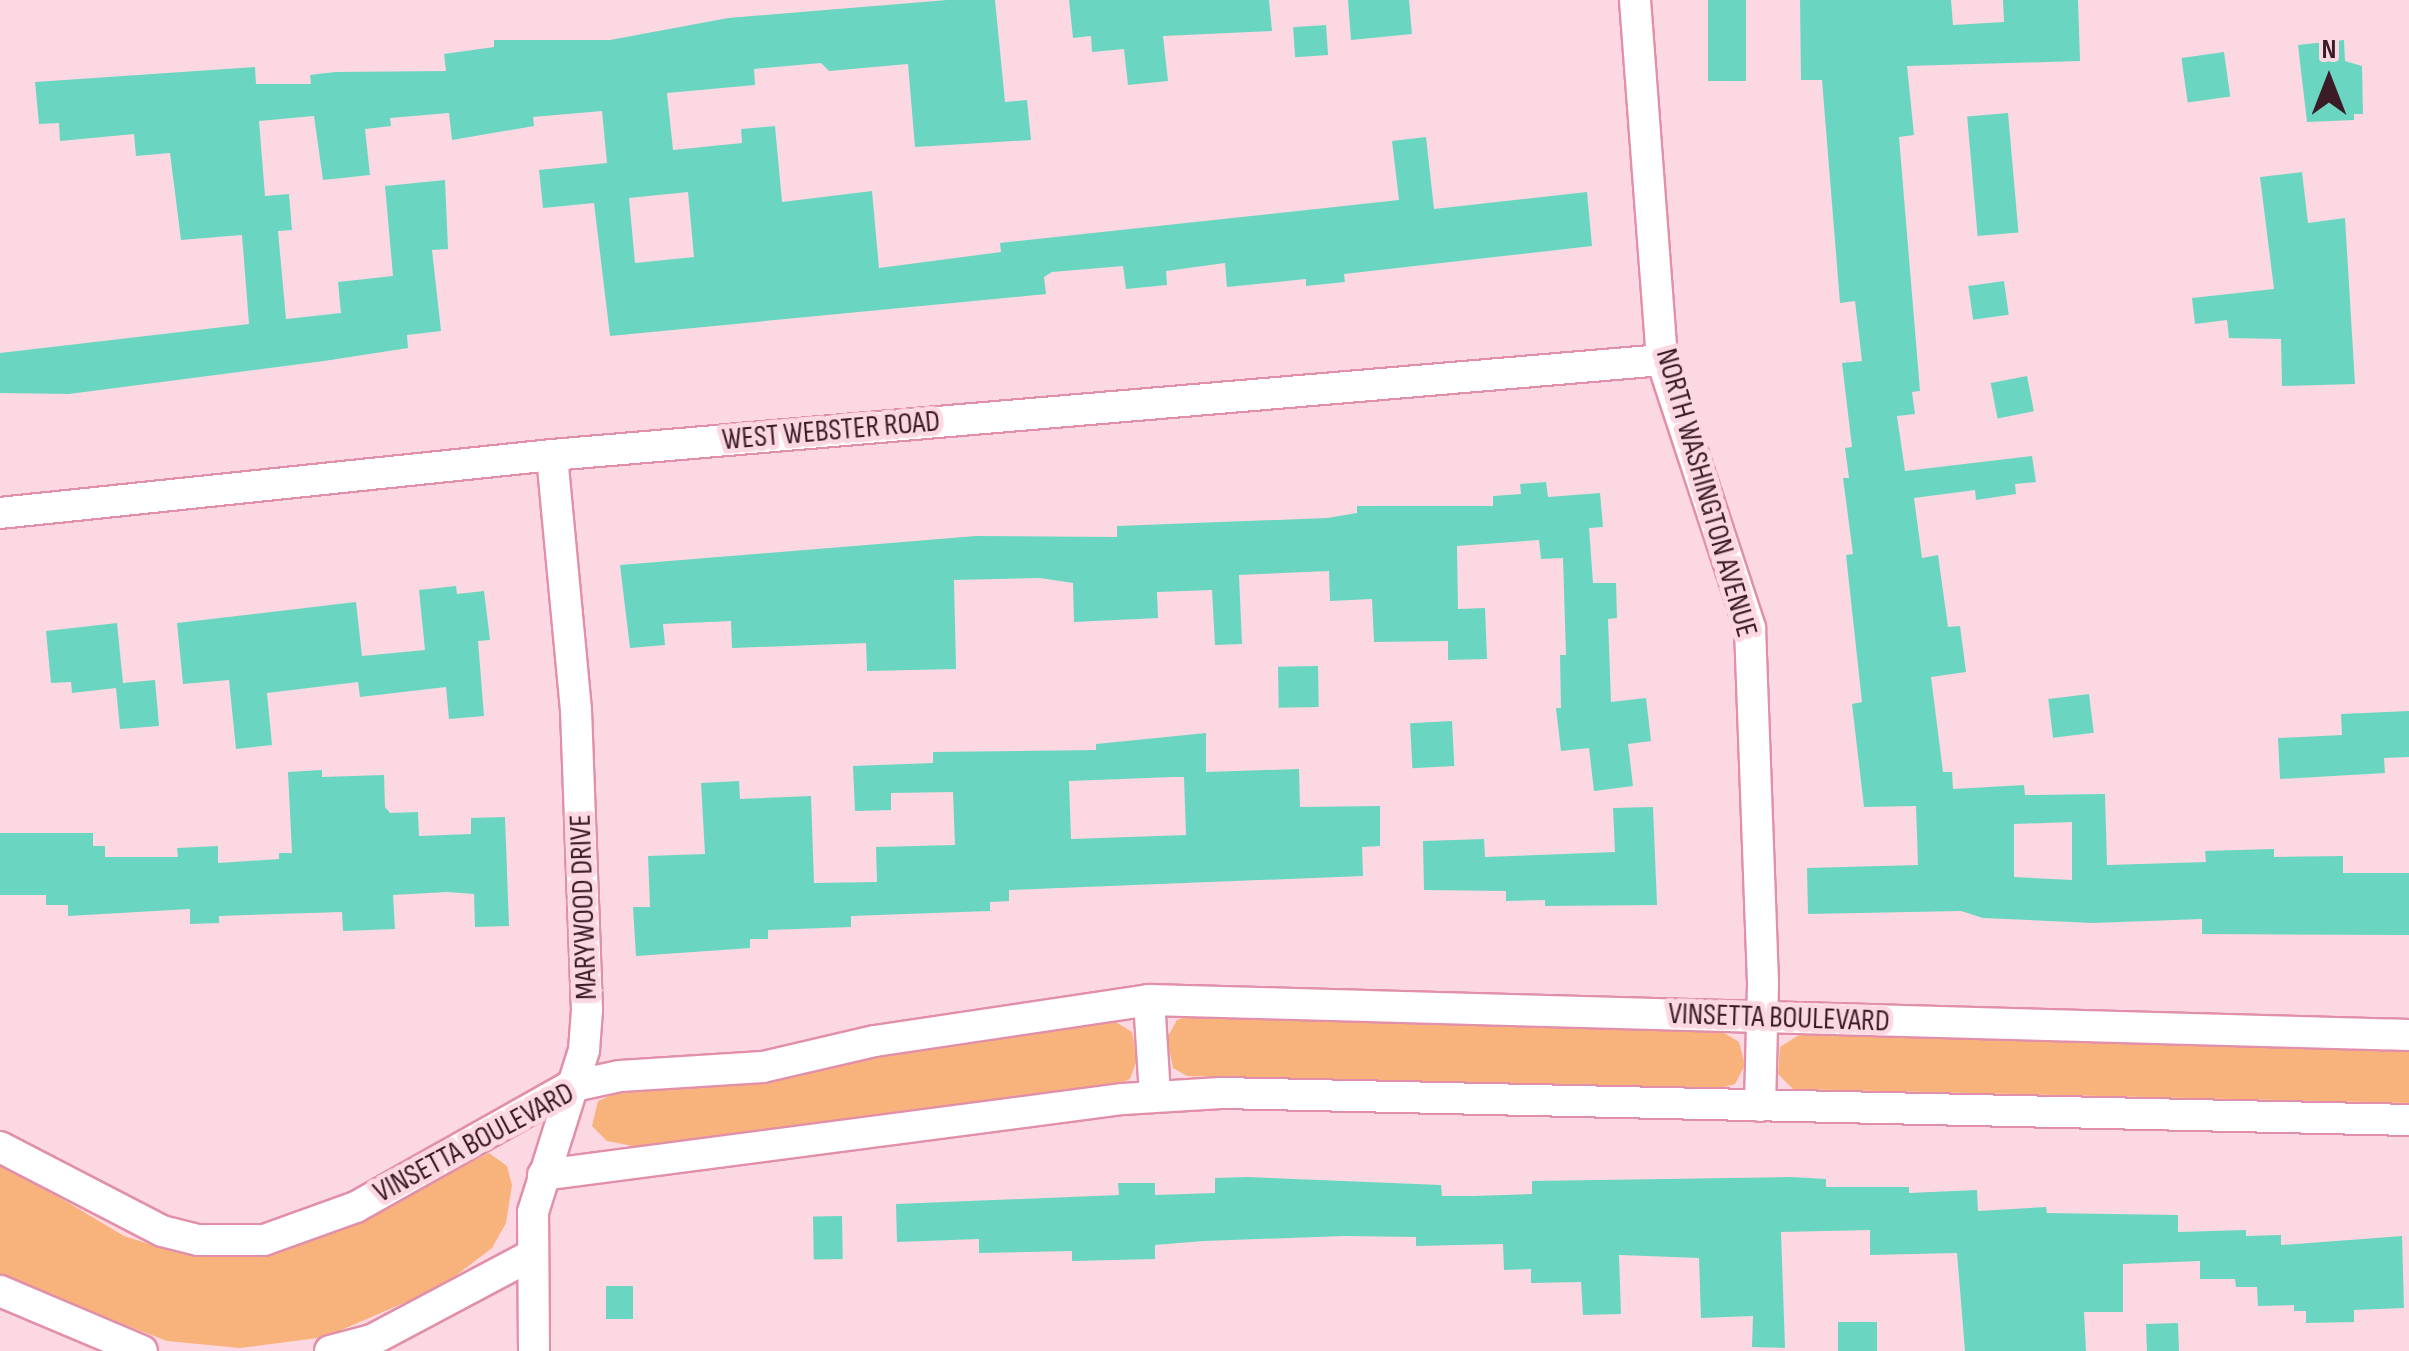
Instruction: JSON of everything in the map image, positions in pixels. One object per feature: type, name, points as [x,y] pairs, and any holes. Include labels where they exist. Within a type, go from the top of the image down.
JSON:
[{"type":"street","name":"NORTH WASHINGTON AVENUE","points":[[1634,0],[1662,360],[1750,628],[1763,1017],[1760,1106]]},
{"type":"street","name":"WEST WEBSTER ROAD","points":[[0,513],[552,455],[1662,360]]},
{"type":"street","name":"MARYWOOD DRIVE","points":[[534,1351],[530,1256],[543,1176],[584,1050],[586,974],[576,710],[552,455]]},
{"type":"street","name":"VINSETTA BOULEVARD","points":[[0,1147],[162,1231],[198,1240],[264,1240],[356,1207],[569,1087],[620,1076],[763,1067],[875,1040],[1150,1000],[2409,1036]]},
{"type":"street","points":[[1150,1000],[1154,1096]]},
{"type":"street","name":"VINSETTA BOULEVARD","points":[[543,1176],[1154,1096],[2409,1120]]},
{"type":"street","points":[[330,1351],[372,1340],[530,1256]]},
{"type":"street","points":[[0,1291],[142,1351]]},
{"type":"shaded area","points":[[1190,1015],[1721,1031],[1739,1042],[1745,1065],[1735,1084],[1716,1089],[1187,1076],[1173,1068],[1167,1038],[1177,1020]]},
{"type":"shaded area","points":[[1111,1019],[1132,1032],[1137,1060],[1130,1079],[1114,1086],[638,1147],[607,1141],[592,1126],[598,1101],[614,1094],[765,1081],[846,1061]]},
{"type":"shaded area","points":[[1799,1035],[2409,1050],[2409,1103],[1793,1089],[1778,1074],[1780,1047]]},
{"type":"shaded area","points":[[489,1153],[507,1166],[512,1185],[506,1223],[492,1248],[441,1287],[325,1337],[240,1348],[167,1341],[0,1277],[0,1162],[124,1236],[174,1252],[233,1256],[313,1241]]},
{"type":"building","points":[[947,0],[995,0],[1005,102],[1027,100],[1031,140],[915,147],[908,64],[829,71],[821,63],[754,69],[755,85],[667,93],[673,150],[742,143],[741,129],[775,126],[782,202],[872,191],[879,268],[1001,252],[1000,243],[1399,200],[1392,141],[1426,137],[1434,209],[1587,192],[1592,246],[1344,274],[1345,282],[1306,286],[1306,279],[1227,287],[1225,263],[1166,271],[1167,285],[1126,289],[1123,266],[1052,272],[1044,277],[1046,294],[610,336],[594,203],[543,208],[539,170],[607,163],[602,111],[533,117],[534,126],[452,140],[449,113],[390,118],[391,126],[365,129],[370,175],[323,180],[314,116],[259,121],[265,196],[289,194],[292,230],[278,231],[286,319],[341,313],[338,282],[393,276],[385,186],[445,180],[448,249],[432,250],[441,331],[407,335],[408,348],[324,361],[69,394],[0,393],[0,353],[249,324],[242,235],[181,240],[170,153],[136,156],[134,134],[60,141],[59,123],[39,124],[35,82],[255,67],[256,84],[311,84],[310,75],[335,72],[446,71],[444,54],[494,47],[494,40],[610,40],[728,18]],"holes":[[[688,192],[694,257],[635,263],[629,198]]]},
{"type":"building","points":[[1069,0],[1269,0],[1272,31],[1163,36],[1168,81],[1128,85],[1124,49],[1092,52],[1091,36],[1073,38]]},
{"type":"building","points":[[1348,0],[1409,0],[1412,34],[1351,40]]},
{"type":"building","points":[[1708,0],[1746,0],[1746,81],[1708,81]]},
{"type":"building","points":[[1800,0],[1951,0],[1953,25],[2004,22],[2003,0],[2078,0],[2080,61],[1907,66],[1914,135],[1899,137],[1920,391],[1912,392],[1915,414],[1897,416],[1905,471],[2032,456],[2036,482],[2015,484],[2016,494],[1976,500],[1975,490],[1914,498],[1922,558],[1938,555],[1948,627],[1960,626],[1966,672],[1931,677],[1943,772],[1952,772],[1953,789],[2024,785],[2025,795],[2105,794],[2107,865],[2206,862],[2205,851],[2274,849],[2274,857],[2343,856],[2343,873],[2409,873],[2409,935],[2202,934],[2202,919],[2093,923],[1983,918],[1961,911],[1808,914],[1807,868],[1918,865],[1916,806],[1864,807],[1852,704],[1862,702],[1846,555],[1853,554],[1843,478],[1849,478],[1845,448],[1852,447],[1842,363],[1862,361],[1855,301],[1840,303],[1822,80],[1801,80]],"holes":[[[2072,822],[2072,880],[2014,877],[2014,824]]]},
{"type":"building","points":[[1326,25],[1328,55],[1295,57],[1293,27]]},
{"type":"building","points":[[2344,40],[2345,61],[2362,66],[2363,114],[2354,114],[2354,120],[2307,122],[2298,45]]},
{"type":"building","points":[[2224,52],[2230,97],[2188,103],[2181,58]]},
{"type":"building","points":[[2008,113],[2018,233],[1978,236],[1967,117]]},
{"type":"building","points":[[2302,172],[2308,223],[2345,218],[2355,384],[2282,386],[2281,339],[2229,338],[2227,320],[2195,324],[2192,298],[2274,289],[2260,177]]},
{"type":"building","points":[[2004,281],[2009,315],[1973,320],[1968,286]]},
{"type":"building","points":[[2027,376],[2034,411],[1998,418],[1991,383]]},
{"type":"building","points":[[1546,482],[1548,497],[1600,493],[1603,527],[1589,528],[1593,583],[1616,583],[1617,618],[1608,619],[1611,702],[1646,698],[1651,741],[1628,744],[1633,786],[1594,791],[1589,748],[1561,751],[1556,708],[1561,708],[1560,655],[1566,655],[1563,558],[1541,559],[1539,540],[1457,546],[1458,609],[1485,608],[1487,659],[1448,660],[1448,641],[1374,642],[1372,599],[1330,601],[1329,571],[1239,575],[1242,644],[1215,645],[1212,590],[1157,592],[1158,618],[1074,622],[1073,583],[1040,578],[954,580],[956,669],[867,671],[866,643],[732,648],[731,621],[663,624],[665,645],[630,648],[620,565],[976,536],[1117,537],[1117,526],[1327,518],[1357,513],[1357,506],[1493,506],[1493,496],[1521,494],[1520,484]]},
{"type":"building","points":[[456,586],[457,594],[484,591],[490,640],[478,641],[484,716],[449,719],[446,687],[360,697],[358,682],[267,693],[272,745],[236,749],[229,680],[183,684],[177,623],[356,602],[362,656],[425,650],[419,590]]},
{"type":"building","points":[[117,623],[123,683],[155,680],[159,726],[120,729],[116,688],[72,693],[71,682],[51,683],[46,631]]},
{"type":"building","points":[[1318,666],[1319,707],[1279,708],[1278,667]]},
{"type":"building","points":[[2089,694],[2094,733],[2053,738],[2048,699]]},
{"type":"building","points":[[2409,711],[2409,757],[2384,758],[2385,773],[2280,779],[2278,738],[2342,735],[2341,714]]},
{"type":"building","points":[[1452,721],[1454,766],[1412,768],[1410,723]]},
{"type":"building","points":[[1206,733],[1206,772],[1299,769],[1300,807],[1380,806],[1380,846],[1362,847],[1363,876],[1009,890],[1009,901],[990,902],[990,911],[851,916],[851,927],[768,930],[768,939],[750,939],[750,948],[636,956],[633,907],[650,907],[648,856],[705,854],[701,783],[739,781],[740,799],[811,796],[814,883],[877,882],[876,847],[955,845],[953,792],[891,793],[891,810],[855,811],[853,766],[933,763],[933,752],[1096,750],[1096,744]],"holes":[[[1184,777],[1186,835],[1071,839],[1069,781]]]},
{"type":"building","points":[[322,770],[322,777],[384,775],[385,807],[390,813],[418,812],[419,836],[471,834],[471,818],[505,817],[509,926],[475,927],[474,894],[447,892],[393,895],[395,929],[343,931],[342,912],[219,916],[219,923],[190,924],[190,909],[68,916],[68,905],[46,905],[46,895],[0,895],[0,833],[93,833],[93,846],[105,846],[105,857],[178,857],[177,848],[218,846],[218,863],[279,859],[279,853],[292,853],[288,772]]},
{"type":"building","points":[[1653,807],[1657,905],[1545,906],[1545,900],[1506,901],[1506,891],[1424,890],[1423,841],[1484,839],[1485,857],[1615,852],[1613,808]]},
{"type":"building","points":[[1790,1177],[1826,1179],[1826,1187],[1909,1187],[1909,1193],[1977,1190],[1978,1211],[2046,1207],[2047,1213],[2178,1215],[2178,1232],[2246,1230],[2246,1236],[2281,1235],[2281,1245],[2402,1236],[2404,1308],[2354,1310],[2354,1322],[2306,1323],[2306,1311],[2294,1311],[2294,1305],[2258,1306],[2257,1287],[2236,1287],[2235,1279],[2200,1279],[2200,1261],[2123,1264],[2123,1312],[2084,1312],[2086,1351],[1965,1351],[1957,1253],[1870,1255],[1870,1230],[1781,1232],[1785,1348],[1752,1347],[1753,1316],[1701,1318],[1699,1258],[1619,1255],[1621,1314],[1583,1315],[1581,1282],[1531,1283],[1531,1269],[1504,1270],[1503,1244],[1416,1246],[1416,1237],[1344,1236],[1204,1241],[1155,1245],[1155,1259],[1072,1261],[1072,1251],[979,1253],[979,1239],[897,1242],[896,1204],[1119,1195],[1118,1183],[1155,1183],[1155,1195],[1215,1193],[1215,1178],[1441,1185],[1442,1196],[1473,1196],[1532,1194],[1532,1181]]},
{"type":"building","points":[[842,1216],[843,1259],[814,1259],[813,1217]]},
{"type":"building","points":[[606,1286],[633,1286],[633,1319],[606,1319]]},
{"type":"building","points":[[1838,1322],[1877,1322],[1877,1351],[1838,1351]]},
{"type":"building","points":[[2178,1323],[2179,1351],[2147,1351],[2146,1324]]}]
